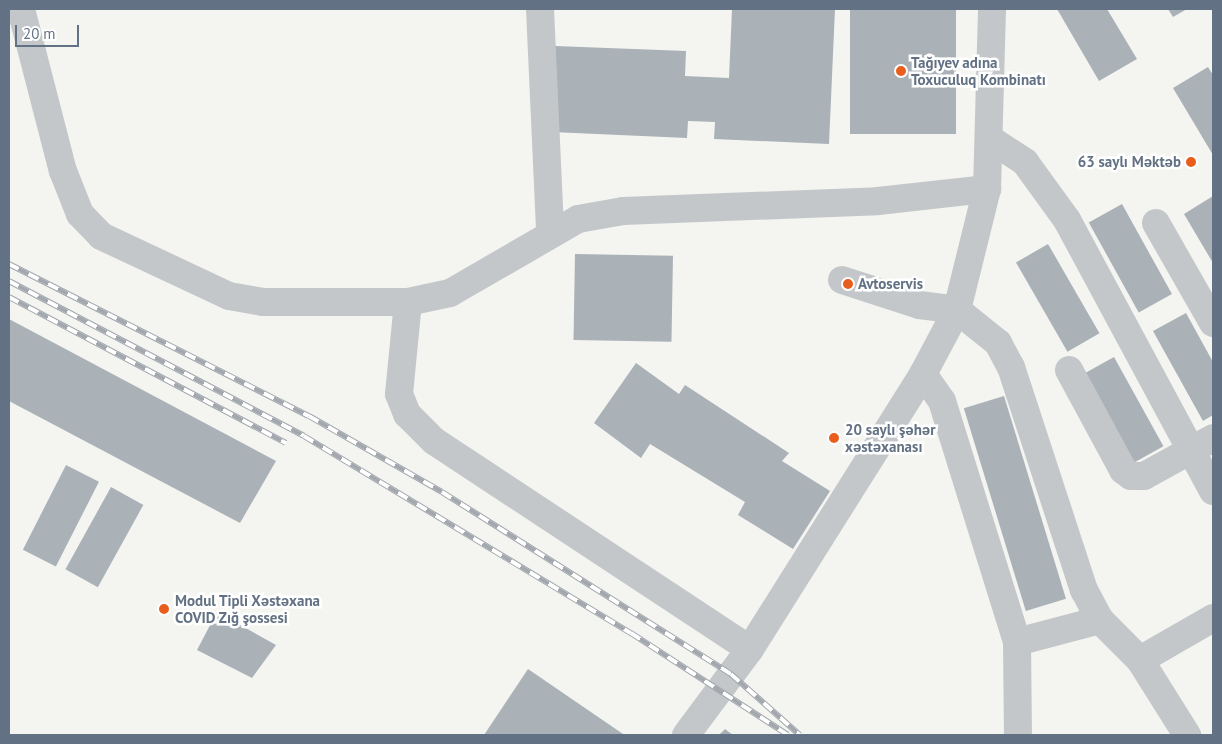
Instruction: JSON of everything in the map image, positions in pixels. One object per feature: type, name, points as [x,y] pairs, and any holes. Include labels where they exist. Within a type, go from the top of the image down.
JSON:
[{"type":"street","points":[[21,9],[63,171],[80,214],[100,236],[229,296],[262,302],[408,302],[450,292],[508,263],[550,232],[578,220],[623,211],[878,201],[987,189]]},
{"type":"street","points":[[540,9],[550,232]]},
{"type":"street","points":[[686,735],[750,649],[923,374],[957,310],[987,189],[990,139],[992,9]]},
{"type":"street","points":[[990,139],[1025,162],[1068,220],[1190,452],[1213,491]]},
{"type":"street","points":[[1156,223],[1213,323]]},
{"type":"street","points":[[842,280],[919,305],[957,310],[987,331],[1011,367],[1084,590],[1100,620],[1140,660],[1187,735]]},
{"type":"street","points":[[408,302],[400,394],[414,421],[434,441],[750,649]]},
{"type":"street","points":[[1069,370],[1122,470],[1131,476],[1144,476],[1213,438]]},
{"type":"street","points":[[923,374],[942,401],[1017,642],[1018,735]]},
{"type":"street","points":[[1140,660],[1213,618]]},
{"type":"street","points":[[1017,642],[1100,620]]},
{"type":"building","points":[[732,9],[835,9],[829,144],[714,139],[715,122],[688,121],[687,138],[552,132],[555,46],[686,51],[685,76],[729,78]]},
{"type":"building","name":"Tağıyev adına Toxuculuq Kombinatı","points":[[850,9],[956,9],[956,134],[850,134]]},
{"type":"building","points":[[1057,9],[1107,9],[1137,59],[1099,81]]},
{"type":"building","points":[[1168,9],[1187,9],[1173,17]]},
{"type":"building","points":[[1208,67],[1213,75],[1213,155],[1173,88]]},
{"type":"building","points":[[1213,196],[1213,263],[1184,214]]},
{"type":"building","points":[[1122,204],[1172,294],[1139,313],[1089,222]]},
{"type":"building","points":[[1048,244],[1100,333],[1067,352],[1016,262]]},
{"type":"building","points":[[575,254],[673,256],[671,342],[573,340]]},
{"type":"building","points":[[1186,313],[1213,362],[1213,415],[1203,421],[1153,331]]},
{"type":"building","points":[[9,319],[276,461],[240,523],[9,401]]},
{"type":"building","points":[[1114,357],[1163,446],[1130,465],[1081,375]]},
{"type":"building","points":[[636,363],[679,394],[685,385],[789,453],[782,461],[830,491],[793,549],[738,515],[745,502],[650,444],[641,458],[594,423]]},
{"type":"building","points":[[1004,396],[1066,599],[1026,611],[964,408]]},
{"type":"building","points":[[66,465],[99,482],[56,566],[23,550]]},
{"type":"building","points":[[111,487],[143,505],[98,587],[65,569]]},
{"type":"building","points":[[217,612],[276,645],[252,678],[197,650]]},
{"type":"building","points":[[528,669],[623,734],[484,735]]},
{"type":"building","points":[[725,729],[733,735],[719,735]]},
{"type":"railway","points":[[9,264],[309,416],[442,492],[731,674],[800,735]]},
{"type":"railway","points":[[9,281],[304,436],[631,633],[788,735]]},
{"type":"railway","points":[[9,297],[286,443]]},
{"type":"place","name":"Tağıyev adına Toxuculuq Kombinatı","points":[[901,71]]},
{"type":"place","name":"63 saylı Məktəb","points":[[1191,162]]},
{"type":"place","name":"Avtoservis","points":[[848,284]]},
{"type":"place","name":"20 saylı şəhər xəstəxanası","points":[[834,438]]},
{"type":"place","name":"Modul Tipli Xəstəxana COVID Zığ şossesi","points":[[164,609]]}]
